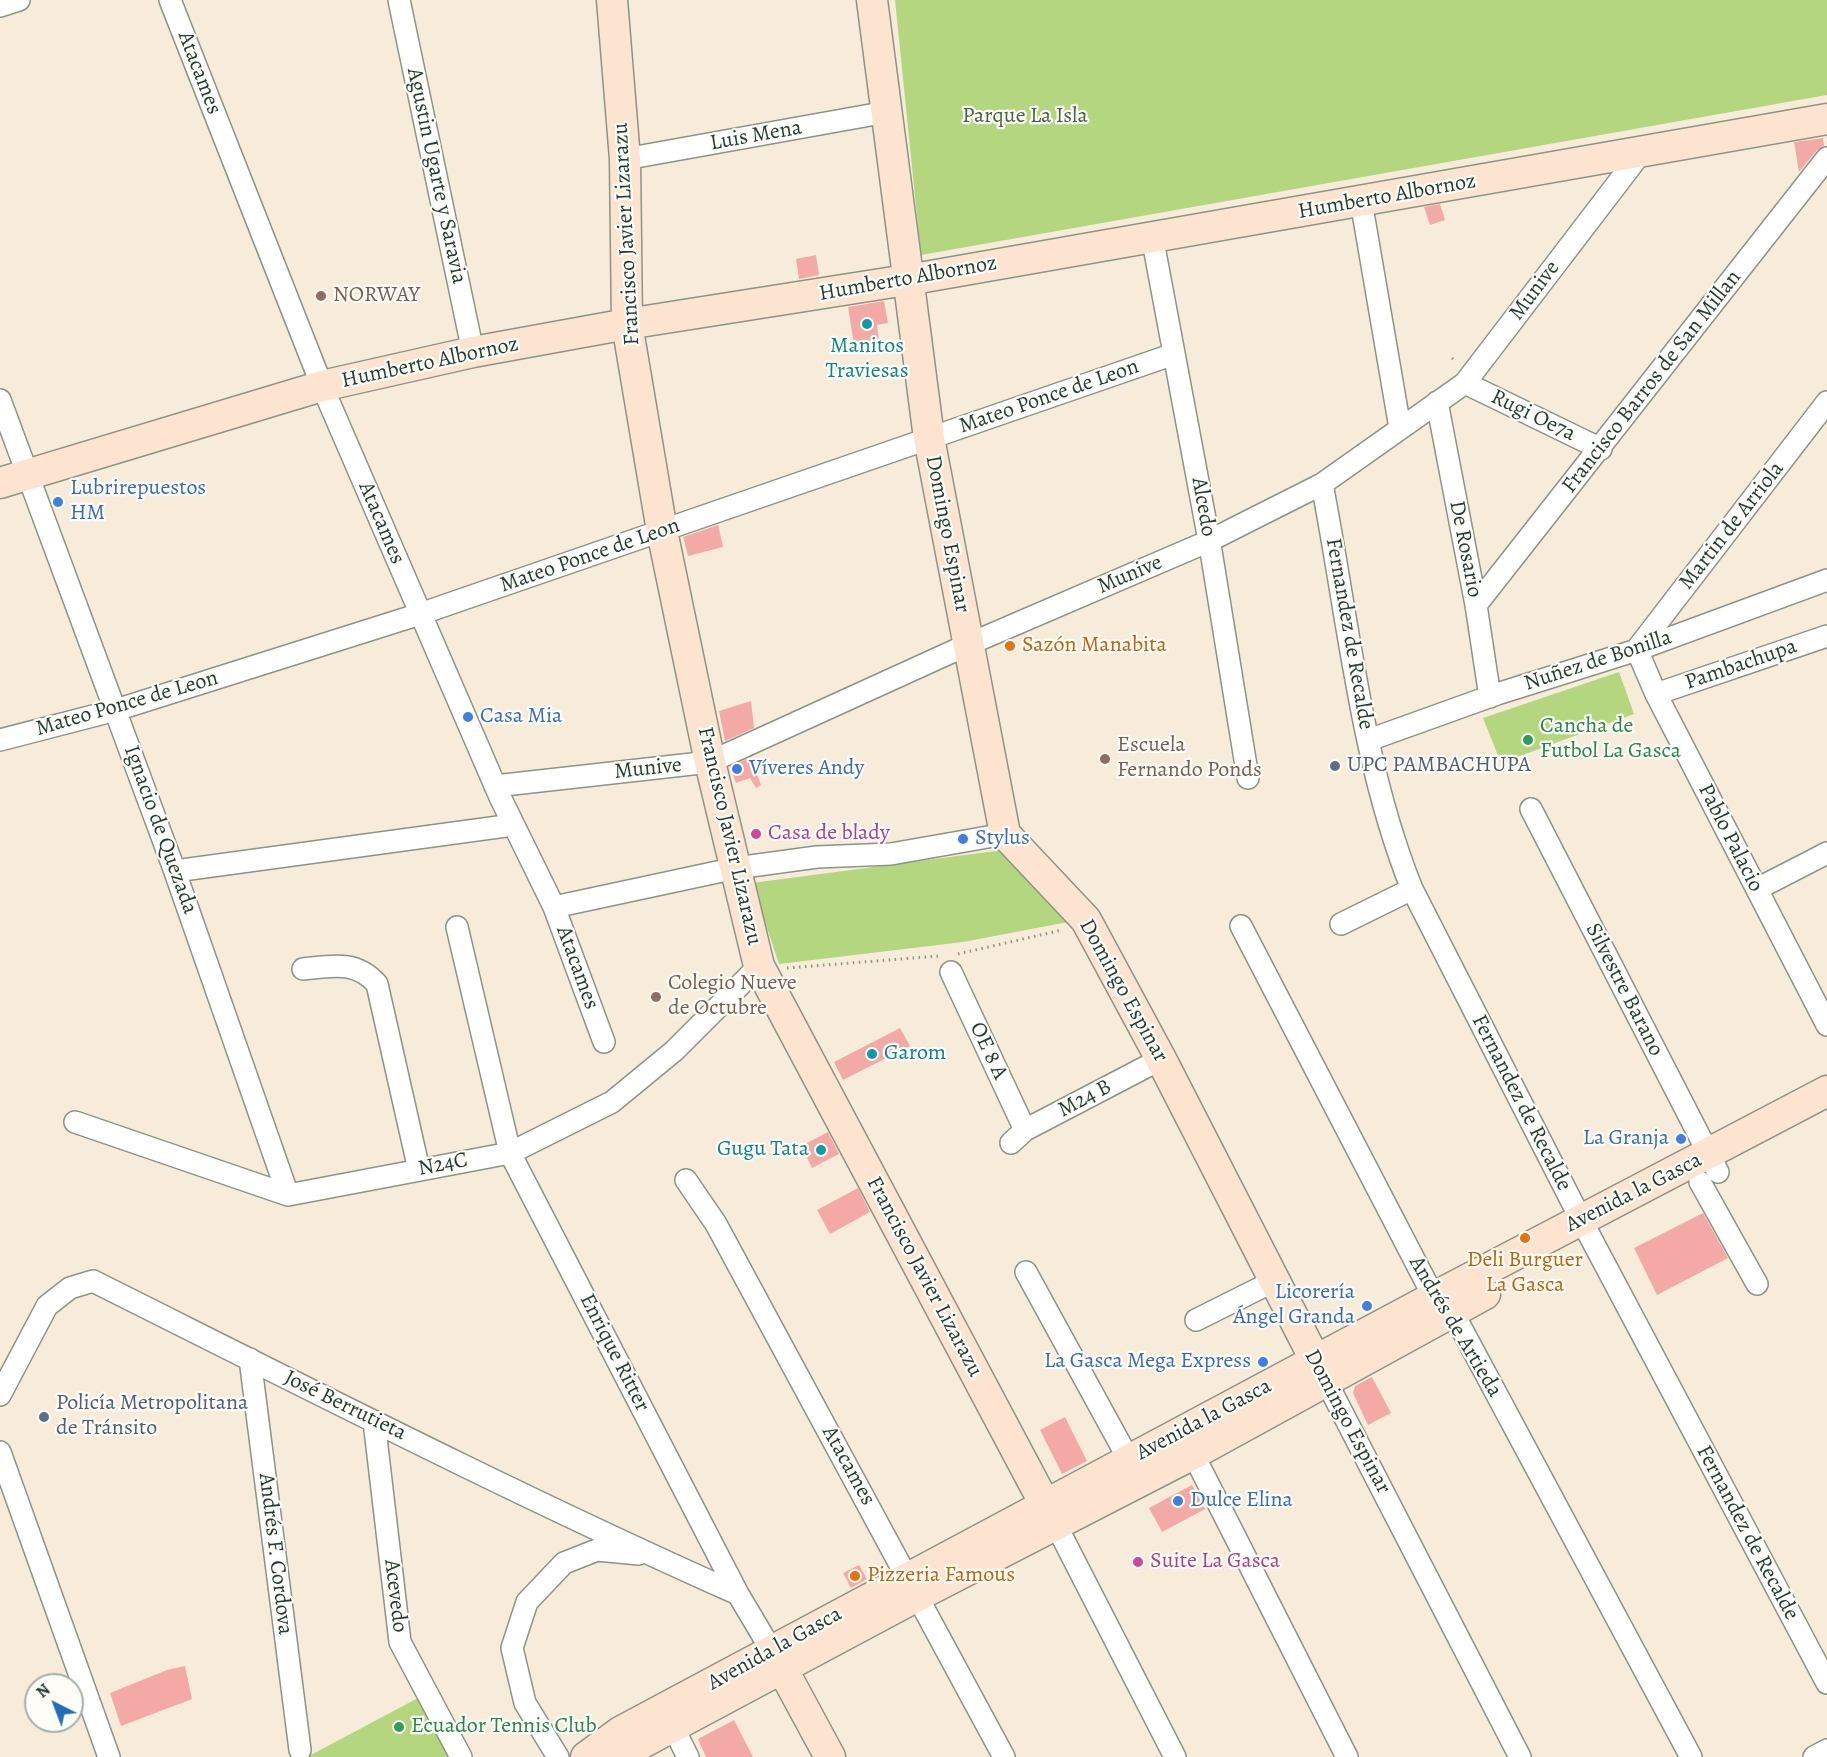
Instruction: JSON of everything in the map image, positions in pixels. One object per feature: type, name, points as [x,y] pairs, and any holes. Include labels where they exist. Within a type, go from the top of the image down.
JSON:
[{"type":"street","points":[[0,6],[19,0]]},
{"type":"street","name":"Atacames","points":[[170,0],[322,386],[495,786],[554,907],[604,1042]]},
{"type":"street","name":"Agustin Ugarte y Saravia","points":[[399,0],[473,352]]},
{"type":"street","name":"Francisco Javier Lizarazu","points":[[612,0],[625,159],[627,324],[662,531],[710,762],[736,868],[768,968],[1174,1757]]},
{"type":"street","name":"Domingo Espinar","points":[[872,0],[929,438],[1005,834],[1086,921],[1161,1059],[1520,1757]]},
{"type":"street","name":"Luis Mena","points":[[625,159],[887,112]]},
{"type":"street","name":"Humberto Albornoz","points":[[14,479],[322,386],[473,352],[627,324],[907,280],[1152,236],[1640,154],[1827,119]]},
{"type":"street","name":"Munive","points":[[495,786],[710,762],[968,645],[1209,541],[1322,484],[1465,383],[1640,154]]},
{"type":"street","name":"Francisco Barros de San Millan","points":[[1476,604],[1601,449],[1827,158]]},
{"type":"street","points":[[1361,201],[1400,428]]},
{"type":"street","name":"Alcedo","points":[[1152,236],[1209,541],[1248,778]]},
{"type":"street","name":"Mateo Ponce de Leon","points":[[0,740],[116,710],[420,614],[1174,354]]},
{"type":"street","name":"Rugi Oe7a","points":[[1465,383],[1601,449]]},
{"type":"street","name":"Ignacio de Quezada","points":[[0,400],[14,479],[116,710],[288,1195]]},
{"type":"street","name":"De Rosario","points":[[1437,402],[1476,604],[1490,697]]},
{"type":"street","name":"Martin de Arriola","points":[[1637,650],[1827,402]]},
{"type":"street","name":"Fernandez de Recalde","points":[[1322,484],[1369,740],[1396,848],[1412,889],[1586,1229],[1827,1683]]},
{"type":"street","name":"Nuñez de Bonilla","points":[[1369,740],[1490,697],[1637,650],[1827,580]]},
{"type":"street","name":"Pambachupa","points":[[1656,694],[1827,636]]},
{"type":"street","name":"Pablo Palacio","points":[[1637,650],[1656,694],[1827,1025]]},
{"type":"street","name":"Silvestre Barano","points":[[1531,808],[1709,1169],[1757,1284]]},
{"type":"street","points":[[175,871],[513,825]]},
{"type":"street","points":[[554,907],[736,868],[817,857],[891,854],[1005,834]]},
{"type":"street","points":[[1757,890],[1827,853]]},
{"type":"street","points":[[1341,924],[1412,889]]},
{"type":"street","name":"Andrés de Artieda","points":[[1241,926],[1428,1286],[1459,1324],[1691,1757]]},
{"type":"street","name":"Enrique Ritter","points":[[457,927],[510,1153],[738,1594],[830,1757]]},
{"type":"street","points":[[303,969],[347,964],[369,974],[377,984],[419,1170]]},
{"type":"street","name":"N24C","points":[[75,1122],[288,1195],[510,1153],[612,1102],[768,968]]},
{"type":"street","name":"OE 8 A","points":[[951,972],[1018,1137]]},
{"type":"street","name":"M24 B","points":[[1018,1137],[1161,1059]]},
{"type":"street","name":"Avenida la Gasca","points":[[1709,1169],[1827,1091]]},
{"type":"street","name":"Avenida la Gasca","points":[[585,1756],[620,1732],[669,1719],[913,1586],[1188,1443],[1586,1229],[1827,1113]]},
{"type":"street","name":"Atacames","points":[[686,1180],[716,1224],[1004,1757]]},
{"type":"street","points":[[1026,1272],[1129,1460]]},
{"type":"street","name":"José Berrutieta","points":[[0,1395],[46,1306],[69,1288],[93,1281],[651,1556],[738,1594]]},
{"type":"street","points":[[1196,1320],[1274,1281]]},
{"type":"street","name":"Andrés F. Cordova","points":[[250,1359],[300,1750]]},
{"type":"street","name":"Acevedo","points":[[374,1421],[400,1642],[461,1757]]},
{"type":"street","points":[[1188,1443],[1347,1757]]},
{"type":"street","name":"Avenida la Gasca","points":[[1050,1515],[1129,1460],[1188,1443]]},
{"type":"street","points":[[0,1452],[109,1757]]},
{"type":"street","points":[[558,1757],[525,1703],[512,1648],[527,1602],[564,1563],[597,1550],[651,1556]]},
{"type":"street","points":[[669,1719],[688,1757]]},
{"type":"street","name":"Avenida la Gasca","points":[[621,1757],[644,1742],[669,1719]]},
{"type":"street","points":[[1814,1757],[1827,1750]]},
{"type":"path","points":[[768,968],[959,954],[1066,930]]},
{"type":"green space","name":"Parque La Isla","points":[[895,0],[1827,0],[1827,95],[921,255]]},
{"type":"green space","name":"Cancha de Futbol La Gasca","points":[[1619,672],[1634,714],[1501,763],[1483,718]]},
{"type":"green space","points":[[1003,850],[1068,922],[963,942],[779,964],[752,883]]},
{"type":"green space","name":"Ecuador Tennis Club","points":[[418,1698],[452,1757],[307,1757]]},
{"type":"building","points":[[1823,138],[1824,146],[1817,150],[1799,172],[1794,142]]},
{"type":"building","points":[[1440,204],[1445,220],[1430,225],[1424,207]]},
{"type":"building","points":[[816,255],[819,275],[799,279],[796,259]]},
{"type":"building","name":"Manitos Traviesas","points":[[884,301],[888,323],[877,325],[880,347],[855,351],[848,307]]},
{"type":"building","points":[[718,525],[723,547],[688,556],[683,537]]},
{"type":"building","points":[[751,701],[754,728],[725,741],[719,711]]},
{"type":"building","points":[[751,757],[761,785],[756,788],[750,778],[736,783],[730,767]]},
{"type":"building","name":"Garom","points":[[900,1028],[910,1046],[843,1080],[834,1062]]},
{"type":"building","name":"Gugu Tata","points":[[828,1132],[839,1154],[812,1168],[801,1146]]},
{"type":"building","points":[[858,1188],[870,1212],[830,1234],[817,1210]]},
{"type":"building","points":[[1703,1213],[1728,1258],[1657,1295],[1634,1248]]},
{"type":"building","points":[[1372,1377],[1391,1413],[1368,1425],[1353,1393],[1355,1386]]},
{"type":"building","points":[[1065,1417],[1087,1461],[1062,1474],[1040,1430]]},
{"type":"building","points":[[1192,1485],[1205,1509],[1162,1532],[1149,1508]]},
{"type":"building","name":"Pizzeria Famous","points":[[859,1565],[867,1579],[851,1588],[843,1573]]},
{"type":"building","points":[[185,1666],[192,1699],[121,1726],[110,1693],[167,1670]]},
{"type":"building","points":[[734,1720],[753,1757],[706,1757],[698,1739]]},
{"type":"place","name":"NORWAY","points":[[321,296]]},
{"type":"place","name":"Manitos Traviesas","points":[[867,324]]},
{"type":"place","name":"Lubrirepuestos HM","points":[[58,502]]},
{"type":"place","name":"Sazón Manabita","points":[[1010,646]]},
{"type":"place","name":"Casa Mia","points":[[468,717]]},
{"type":"place","name":"Cancha de Futbol La Gasca","points":[[1528,740]]},
{"type":"place","name":"Escuela Fernando Ponds","points":[[1105,759]]},
{"type":"place","name":"UPC PAMBACHUPA","points":[[1335,766]]},
{"type":"place","name":"Víveres Andy","points":[[737,769]]},
{"type":"place","name":"Casa de blady","points":[[756,834]]},
{"type":"place","name":"Stylus","points":[[963,839]]},
{"type":"place","name":"Colegio Nueve de Octubre","points":[[656,997]]},
{"type":"place","name":"Garom","points":[[872,1054]]},
{"type":"place","name":"La Granja","points":[[1681,1139]]},
{"type":"place","name":"Gugu Tata","points":[[821,1150]]},
{"type":"place","name":"Deli Burguer La Gasca","points":[[1525,1238]]},
{"type":"place","name":"Licorería Ángel Granda","points":[[1367,1306]]},
{"type":"place","name":"La Gasca Mega Express","points":[[1263,1362]]},
{"type":"place","name":"Policía Metropolitana de Tránsito","points":[[44,1417]]},
{"type":"place","name":"Dulce Elina","points":[[1178,1501]]},
{"type":"place","name":"Suite La Gasca","points":[[1138,1562]]},
{"type":"place","name":"Pizzeria Famous","points":[[855,1576]]},
{"type":"place","name":"Ecuador Tennis Club","points":[[399,1727]]}]
